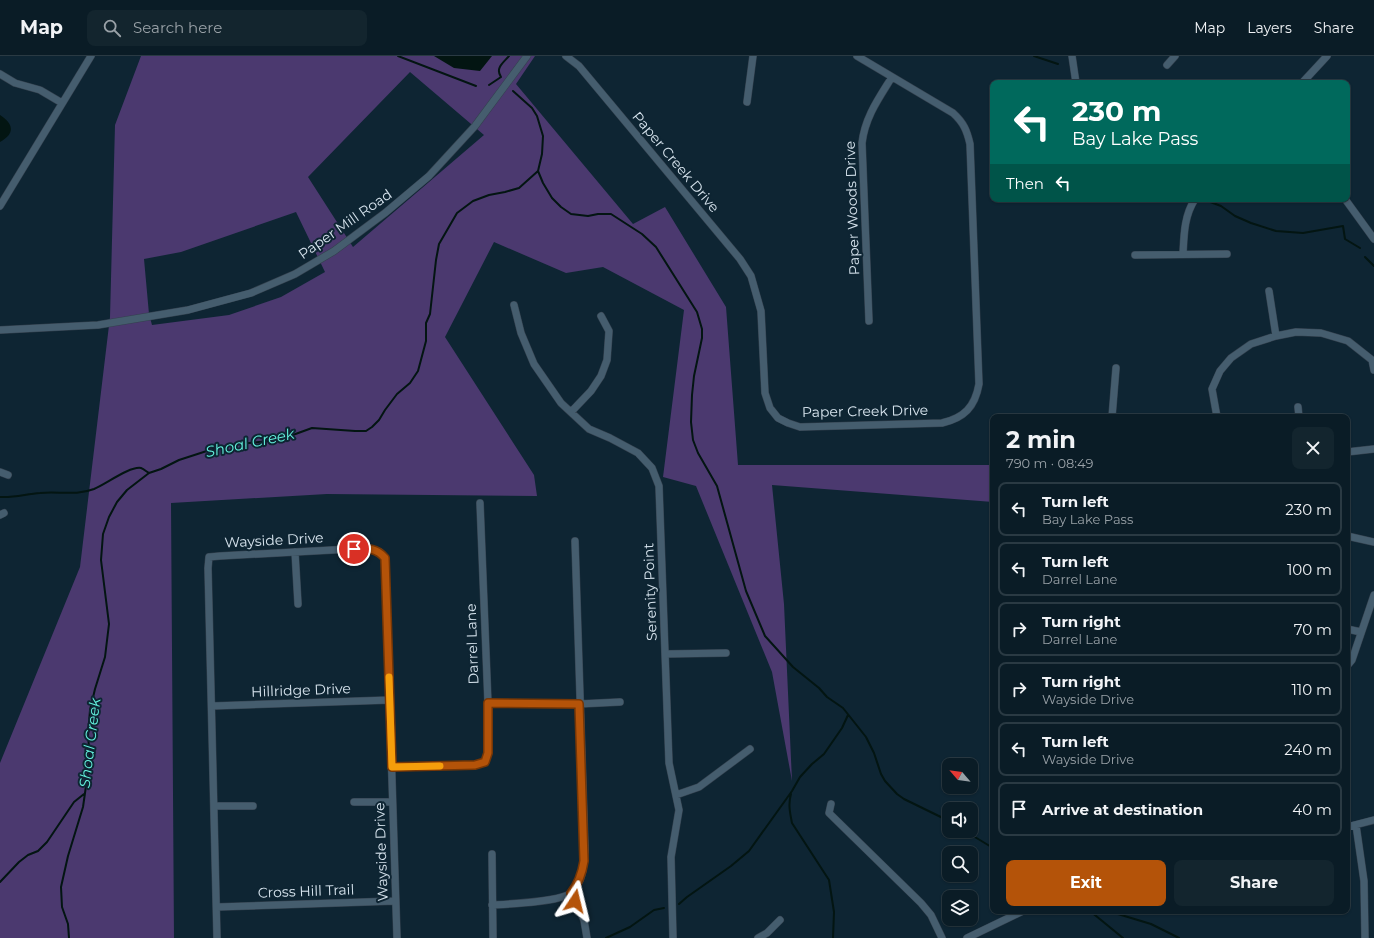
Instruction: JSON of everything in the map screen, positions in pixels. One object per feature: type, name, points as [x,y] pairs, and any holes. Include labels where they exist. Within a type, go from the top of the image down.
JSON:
[{"type":"street","points":[[0,206],[91,56]]},
{"type":"street","name":"Paper Mill Road","points":[[0,330],[98,325],[188,310],[251,293],[295,274],[334,251],[385,213],[429,176],[475,126],[527,56]]},
{"type":"street","name":"Paper Creek Drive","points":[[566,56],[579,66],[740,259],[751,276],[762,311],[765,393],[770,408],[778,418],[800,427],[942,423],[953,421],[963,415],[971,406],[977,395],[979,384],[971,152],[968,131],[962,121],[954,113],[857,56]]},
{"type":"street","points":[[747,102],[753,56]]},
{"type":"street","points":[[1072,56],[1076,80]]},
{"type":"street","points":[[1167,65],[1175,56]]},
{"type":"street","points":[[1305,80],[1327,56]]},
{"type":"street","points":[[0,74],[15,83],[40,90],[62,104]]},
{"type":"street","name":"Paper Woods Drive","points":[[869,321],[862,143],[867,119],[892,77]]},
{"type":"street","points":[[1183,254],[1185,228],[1189,208],[1193,202]]},
{"type":"street","points":[[1347,202],[1374,239]]},
{"type":"street","points":[[1135,255],[1227,254]]},
{"type":"street","points":[[1269,291],[1276,336]]},
{"type":"street","name":"Serenity Point","points":[[514,305],[522,333],[534,364],[561,403],[590,429],[638,453],[652,468],[659,486],[669,763],[679,810],[671,857],[673,938]]},
{"type":"street","points":[[571,412],[591,391],[601,376],[607,360],[609,331],[601,316]]},
{"type":"street","points":[[1216,414],[1212,389],[1220,371],[1231,358],[1252,344],[1276,336],[1296,332],[1321,333],[1348,341],[1372,360],[1374,370]]},
{"type":"street","points":[[1112,414],[1116,368]]},
{"type":"street","points":[[1298,407],[1299,414]]},
{"type":"street","points":[[1350,452],[1374,449]]},
{"type":"street","points":[[0,472],[8,475]]},
{"type":"street","name":"Darrel Lane","points":[[392,767],[475,765],[485,762],[488,753],[488,703],[480,504]]},
{"type":"street","points":[[1350,537],[1374,542]]},
{"type":"street","points":[[492,905],[555,899],[571,893],[578,884],[583,873],[584,861],[574,541]]},
{"type":"street","name":"Wayside Drive","points":[[218,938],[208,568],[209,557],[369,548],[380,552],[385,558],[397,938]]},
{"type":"street","points":[[295,552],[298,604]]},
{"type":"street","points":[[1350,662],[1374,595]]},
{"type":"street","points":[[1350,630],[1362,632]]},
{"type":"street","points":[[665,654],[726,653]]},
{"type":"street","name":"Hillridge Drive","points":[[212,706],[390,700]]},
{"type":"street","points":[[488,703],[579,704],[620,702]]},
{"type":"street","points":[[676,795],[699,788],[750,749]]},
{"type":"street","points":[[354,802],[392,802]]},
{"type":"street","points":[[831,804],[829,813],[921,903],[931,915],[942,938]]},
{"type":"street","points":[[215,806],[253,806]]},
{"type":"street","points":[[1350,826],[1374,820]]},
{"type":"street","points":[[1356,825],[1364,881],[1365,938]]},
{"type":"street","points":[[492,854],[493,938]]},
{"type":"street","points":[[571,893],[584,920],[587,938]]},
{"type":"street","name":"Cross Hill Trail","points":[[217,907],[395,901]]},
{"type":"street","points":[[967,938],[1017,914]]},
{"type":"street","points":[[758,938],[767,933],[780,920]]},
{"type":"shaded area","points":[[141,56],[535,56],[516,84],[633,224],[665,207],[726,307],[738,465],[990,465],[990,502],[772,485],[784,604],[792,781],[772,672],[696,486],[663,477],[684,310],[603,267],[566,273],[494,242],[445,337],[534,475],[537,496],[327,494],[171,503],[174,938],[0,938],[0,763],[80,567],[110,317],[115,125]],"holes":[[[410,72],[484,135],[353,247],[308,177]],[[296,212],[325,272],[281,297],[229,315],[152,325],[149,314],[144,259],[181,252]]]},
{"type":"shaded area","points":[[434,56],[492,56],[480,71],[454,68]]},
{"type":"shaded area","points":[[0,115],[5,118],[11,129],[8,136],[0,142]]},
{"type":"waterway","points":[[398,56],[476,86]]},
{"type":"waterway","name":"Shoal Creek","points":[[489,85],[501,77],[499,74],[499,68],[509,56]]},
{"type":"waterway","points":[[1034,56],[1058,64]]},
{"type":"waterway","name":"Shoal Creek","points":[[69,938],[68,924],[62,907],[61,887],[68,856],[83,807],[90,758],[88,736],[90,710],[105,657],[109,624],[101,560],[103,534],[109,517],[117,502],[127,490],[149,473],[179,460],[216,448],[279,440],[312,428],[366,431],[379,420],[397,394],[410,383],[418,371],[426,341],[426,323],[430,314],[439,244],[457,213],[473,201],[489,195],[519,188],[538,171],[542,154],[543,136],[537,116],[532,108],[513,91]]},
{"type":"waterway","points":[[538,171],[552,198],[571,214],[588,216],[611,214],[642,234],[656,247],[697,312],[702,329],[702,338],[694,376],[692,395],[691,422],[693,440],[698,453],[717,486],[746,591],[765,636],[793,667],[819,688],[827,697],[843,708],[866,737],[874,753],[881,774],[885,781],[897,794],[942,818]]},
{"type":"waterway","points":[[1210,202],[1221,206],[1235,216],[1276,231],[1303,233],[1343,226],[1345,239],[1360,248]]},
{"type":"waterway","points":[[1365,257],[1374,266]]},
{"type":"waterway","points":[[0,497],[87,491],[94,489],[124,472],[136,468],[141,468],[149,473]]},
{"type":"waterway","points":[[679,904],[749,851],[792,791],[800,777],[824,754],[842,728],[848,715]]},
{"type":"waterway","name":"Shoal Creek","points":[[0,882],[19,862],[28,855],[38,851],[47,842],[74,802],[84,794]]},
{"type":"waterway","points":[[791,794],[789,805],[792,823],[829,880],[834,912],[833,938]]},
{"type":"waterway","points":[[977,838],[990,846]]},
{"type":"waterway","points":[[606,938],[630,927],[654,910],[664,908]]},
{"type":"waterway","points":[[1094,914],[1123,938]]},
{"type":"waterway","points":[[1118,914],[1151,924],[1179,938]]},
{"type":"slow traffic","points":[[389,677],[392,767],[440,766]]},
{"type":"route","points":[[354,549],[369,548],[380,552],[385,558],[392,767],[475,765],[485,762],[488,753],[488,703],[579,704],[584,861],[583,873],[578,884],[571,893],[575,901]]}]
